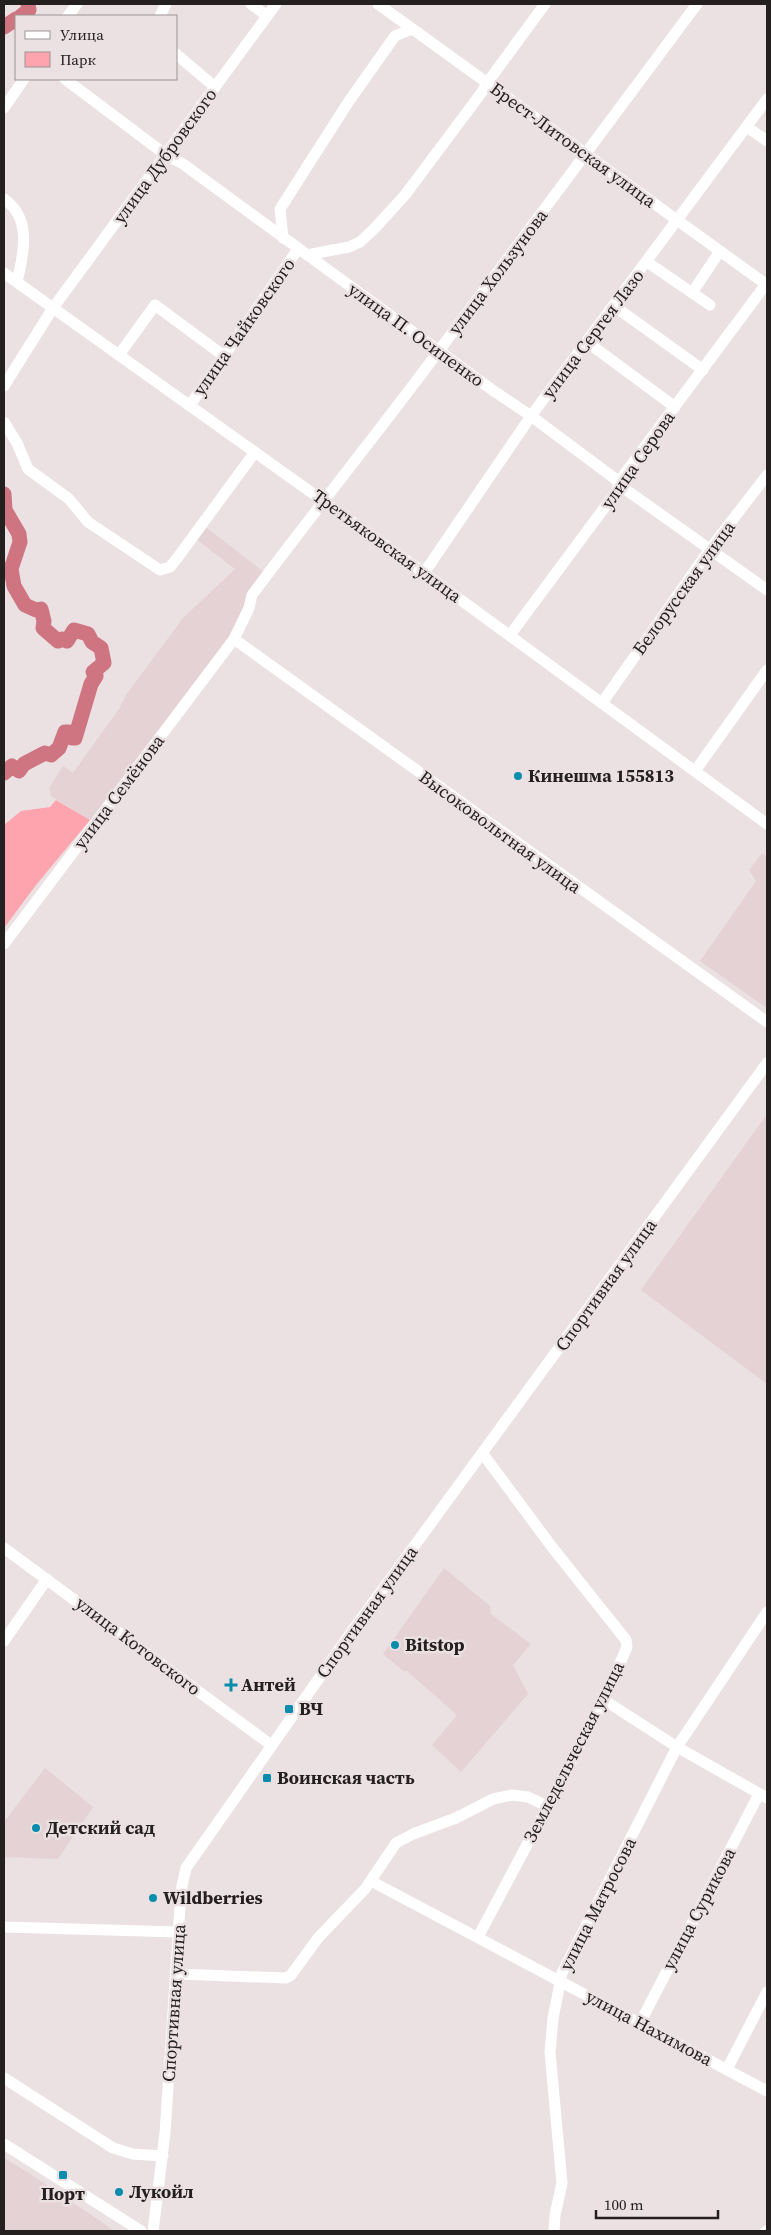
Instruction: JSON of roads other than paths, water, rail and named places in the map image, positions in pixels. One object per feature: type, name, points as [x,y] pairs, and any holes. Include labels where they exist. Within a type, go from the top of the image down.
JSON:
[{"type":"street","points":[[69,15],[77,4]]},
{"type":"street","points":[[251,4],[267,16]]},
{"type":"street","name":"улица Дубровского","points":[[53,308],[276,4]]},
{"type":"street","name":"Брест-Литовская улица","points":[[378,4],[586,152],[767,285]]},
{"type":"street","name":"улица Чайковского","points":[[190,405],[224,356],[302,252],[349,247],[360,242],[405,195],[545,4]]},
{"type":"street","name":"улица Хользунова","points":[[234,639],[249,608],[252,595],[322,500],[342,478],[439,351],[698,4]]},
{"type":"street","points":[[283,238],[280,209],[304,170],[395,36],[412,28]]},
{"type":"street","points":[[178,56],[215,87]]},
{"type":"street","points":[[4,108],[23,80]]},
{"type":"street","name":"улица П. Осипенко","points":[[66,80],[166,155],[183,164],[767,590]]},
{"type":"street","name":"улица Сергея Лазо","points":[[424,573],[531,416],[767,99]]},
{"type":"street","points":[[748,127],[767,141]]},
{"type":"street","points":[[4,198],[17,210],[23,230],[23,246],[17,282]]},
{"type":"street","points":[[692,293],[720,251]]},
{"type":"street","points":[[647,262],[710,305]]},
{"type":"street","name":"Третьяковская улица","points":[[4,274],[424,573],[767,824]]},
{"type":"street","name":"улица Серова","points":[[510,635],[675,407],[767,285]]},
{"type":"street","points":[[119,355],[155,305],[224,356]]},
{"type":"street","points":[[614,306],[703,370]]},
{"type":"street","points":[[4,386],[53,308]]},
{"type":"street","points":[[587,342],[675,407]]},
{"type":"street","points":[[4,422],[17,442],[28,469],[69,499],[88,522],[160,570],[170,567],[255,452]]},
{"type":"street","name":"Белорусская улица","points":[[602,703],[710,549],[767,475]]},
{"type":"street","name":"улица Семёнова","points":[[4,944],[234,639]]},
{"type":"street","name":"Высоковольтная улица","points":[[234,639],[767,1022]]},
{"type":"street","points":[[696,771],[767,670]]},
{"type":"street","name":"Спортивная улица","points":[[153,2231],[163,2156],[180,1891],[186,1868],[350,1634],[767,1063]]},
{"type":"street","name":"Земледельческая улица","points":[[478,1937],[604,1700],[626,1647],[626,1640],[552,1547],[483,1454]]},
{"type":"street","name":"улица Котовского","points":[[4,1548],[271,1745]]},
{"type":"street","points":[[4,1641],[47,1579]]},
{"type":"street","name":"улица Матросова","points":[[554,2231],[555,2215],[562,2183],[550,2052],[553,2018],[560,1981],[677,1747],[767,1612]]},
{"type":"street","points":[[604,1700],[677,1747],[763,1796]]},
{"type":"street","points":[[176,1974],[286,1978],[292,1975],[318,1938],[355,1902],[396,1843],[413,1834],[456,1818],[493,1799],[512,1795],[528,1797],[547,1806]]},
{"type":"street","name":"улица Сурикова","points":[[640,2023],[763,1796]]},
{"type":"street","name":"улица Нахимова","points":[[371,1881],[767,2091]]},
{"type":"street","points":[[4,1927],[178,1932]]},
{"type":"street","points":[[727,2069],[767,1992]]},
{"type":"street","points":[[4,2078],[112,2148],[133,2154],[163,2156]]},
{"type":"street","points":[[4,2144],[141,2231]]},
{"type":"waterway","points":[[22,15],[29,10],[28,4]]},
{"type":"waterway","points":[[4,27],[15,20]]},
{"type":"waterway","points":[[4,494],[5,510],[19,534],[20,542],[11,569],[14,586],[25,605],[36,610],[41,609],[44,621],[43,628],[58,641],[62,639],[67,641],[74,630],[88,634],[92,642],[101,648],[104,663],[93,672],[96,676],[91,684],[75,738],[72,738],[69,732],[65,732],[59,748],[51,755],[45,753],[24,764],[19,771],[12,766],[4,773]]},
{"type":"place","name":"Кинешма 155813","points":[[518,776]]},
{"type":"place","name":"Bitstop","points":[[395,1645]]},
{"type":"place","name":"Антей","points":[[231,1685]]},
{"type":"place","name":"ВЧ","points":[[289,1709]]},
{"type":"place","name":"Воинская часть","points":[[267,1778]]},
{"type":"place","name":"Детский сад","points":[[36,1828]]},
{"type":"place","name":"Wildberries","points":[[153,1898]]},
{"type":"place","name":"Порт","points":[[63,2175]]},
{"type":"place","name":"Лукойл","points":[[119,2192]]}]
